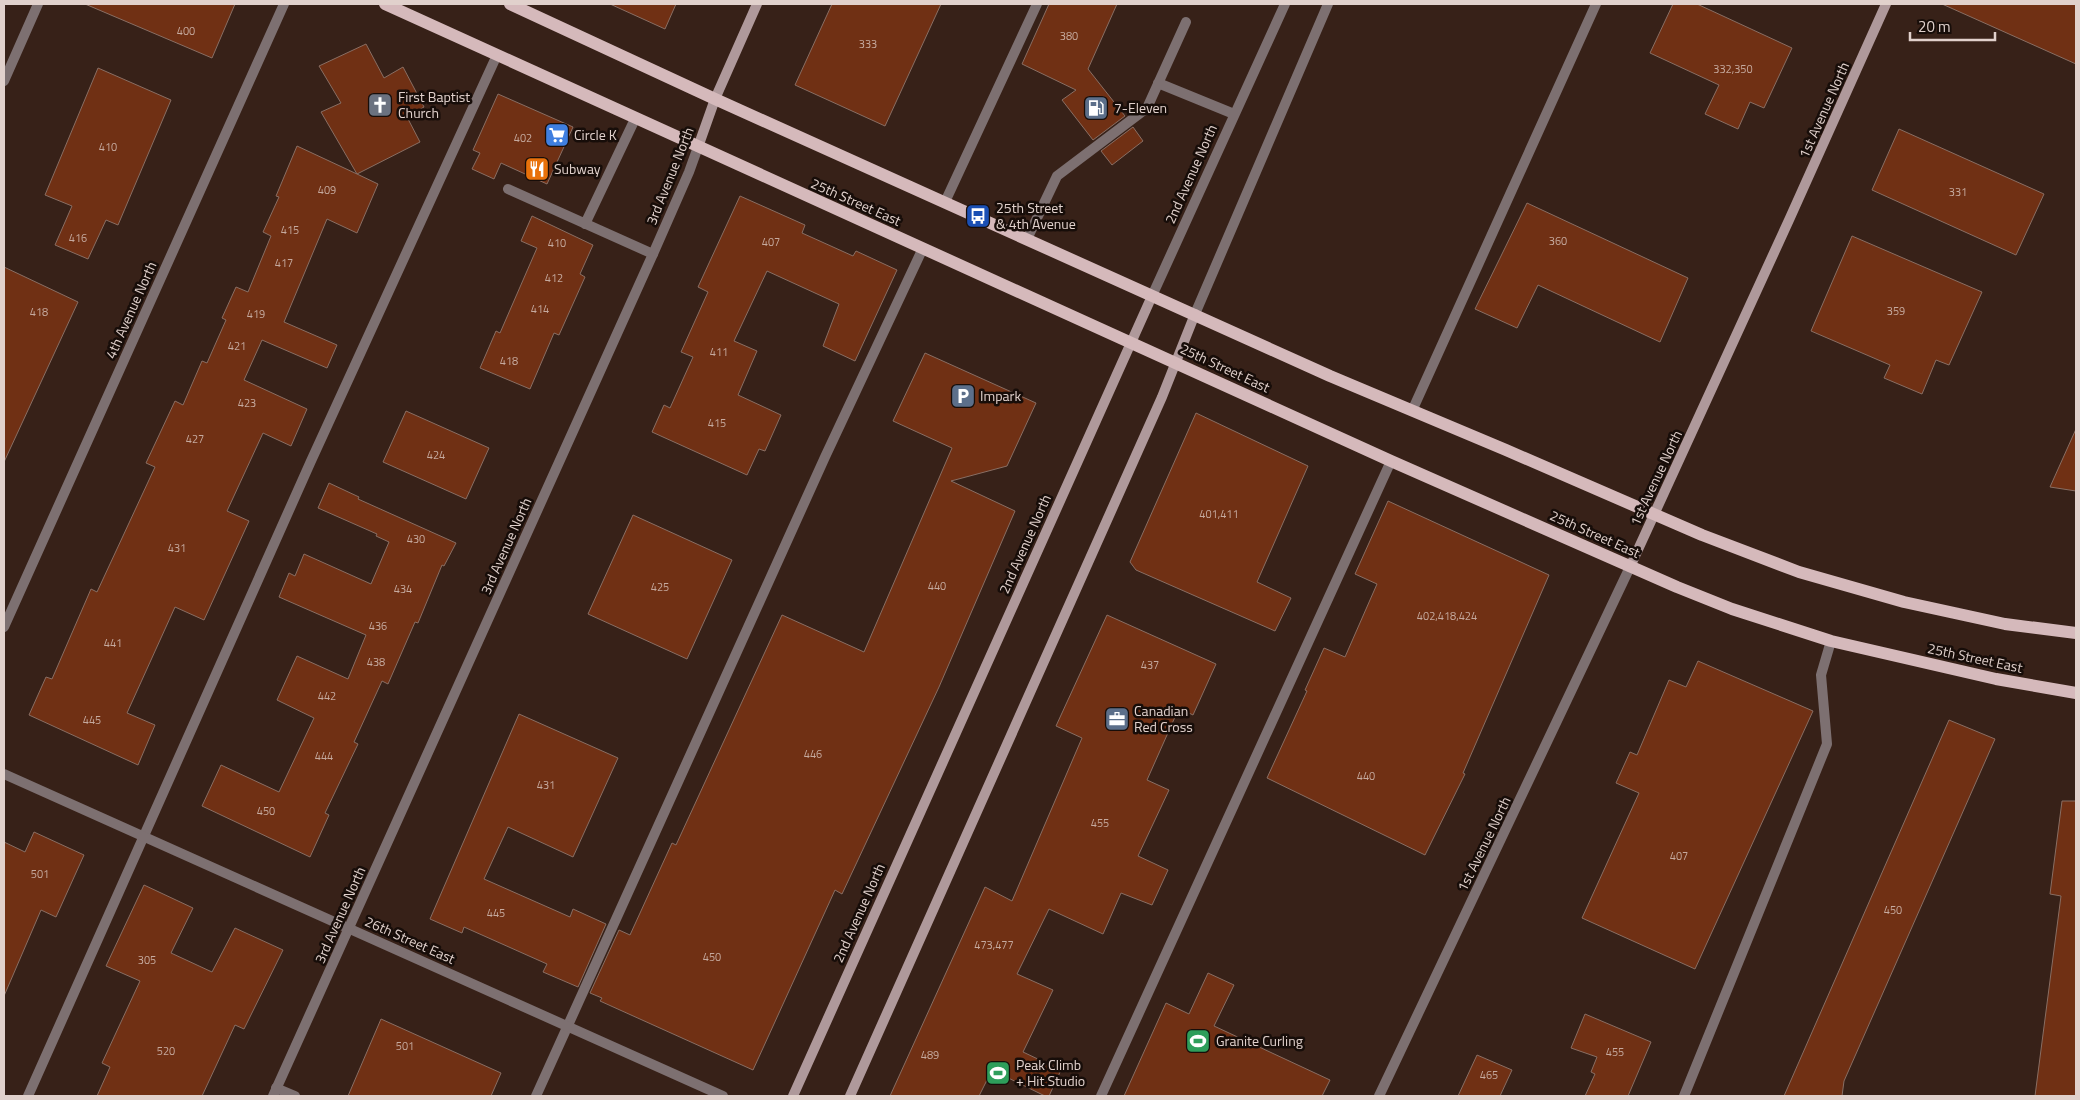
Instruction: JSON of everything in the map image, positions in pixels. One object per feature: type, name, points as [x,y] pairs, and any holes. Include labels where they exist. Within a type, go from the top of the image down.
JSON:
[{"type":"main road","name":"25th Street East","points":[[385,4],[635,119],[1177,362],[1391,461],[1630,567],[1732,609],[1831,641],[1996,679],[2076,693]]},
{"type":"main road","points":[[510,4],[715,99],[1152,296],[1654,515],[1799,572],[1904,602],[2005,624],[2076,633]]},
{"type":"main road","name":"3rd Avenue North","points":[[698,147],[715,99],[757,4]]},
{"type":"main road","name":"1st Avenue North","points":[[1630,567],[1886,4]]},
{"type":"main road","name":"2nd Avenue North","points":[[793,1096],[1152,296]]},
{"type":"main road","points":[[850,1096],[1177,362],[1195,314]]},
{"type":"street","points":[[4,81],[38,4]]},
{"type":"street","name":"4th Avenue North","points":[[4,627],[284,4]]},
{"type":"street","points":[[945,202],[1037,4]]},
{"type":"street","name":"2nd Avenue North","points":[[1152,296],[1285,4]]},
{"type":"street","points":[[1195,314],[1328,4]]},
{"type":"street","points":[[1412,411],[1596,4]]},
{"type":"street","points":[[1027,239],[1057,176],[1147,108],[1186,22]]},
{"type":"street","points":[[28,1096],[315,452],[497,55]]},
{"type":"street","points":[[1158,83],[1234,114]]},
{"type":"street","points":[[585,224],[635,119]]},
{"type":"street","name":"3rd Avenue North","points":[[274,1092],[350,928],[653,254],[698,147]]},
{"type":"street","points":[[508,189],[653,254]]},
{"type":"street","points":[[536,1096],[825,457],[923,248]]},
{"type":"street","points":[[1101,1096],[1391,461]]},
{"type":"street","name":"1st Avenue North","points":[[1379,1096],[1630,567]]},
{"type":"street","points":[[1684,1096],[1827,744],[1822,676],[1831,641]]},
{"type":"street","name":"26th Street East","points":[[4,774],[723,1096]]},
{"type":"street","points":[[274,1092],[295,1096]]},
{"type":"building","points":[[85,4],[235,4],[212,58]]},
{"type":"building","points":[[610,4],[676,4],[665,29]]},
{"type":"building","points":[[832,4],[941,4],[885,126],[795,85]]},
{"type":"building","points":[[1049,4],[1117,4],[1088,69],[1125,116],[1093,140],[1062,100],[1076,90],[1022,64]]},
{"type":"building","points":[[1673,4],[1697,4],[1792,48],[1764,108],[1750,102],[1738,129],[1705,114],[1719,85],[1650,53]]},
{"type":"building","points":[[1942,4],[2076,4],[2076,64]]},
{"type":"building","name":"First Baptist Church","points":[[366,44],[384,78],[403,67],[424,107],[407,117],[420,142],[357,174],[321,112],[341,103],[319,66]]},
{"type":"building","points":[[98,68],[171,100],[118,225],[106,220],[88,259],[55,245],[72,206],[45,195]]},
{"type":"building","points":[[498,94],[573,127],[547,184],[501,163],[494,179],[472,169],[480,153],[473,150]]},
{"type":"building","points":[[1133,127],[1143,141],[1112,165],[1101,151]]},
{"type":"building","points":[[1899,129],[2044,194],[2016,255],[1872,190]]},
{"type":"building","points":[[297,146],[378,184],[357,233],[327,219],[284,322],[337,345],[327,368],[262,340],[244,380],[307,409],[291,446],[263,433],[227,511],[249,521],[204,620],[175,607],[127,713],[155,725],[138,765],[29,715],[46,677],[52,679],[91,589],[97,592],[155,467],[146,463],[175,401],[183,405],[202,361],[207,363],[226,320],[222,318],[236,287],[248,292],[271,236],[263,232],[279,197],[276,196]]},
{"type":"building","points":[[740,196],[805,225],[802,233],[853,256],[856,251],[897,270],[855,361],[823,346],[839,304],[767,271],[734,341],[757,351],[738,395],[781,415],[765,451],[759,449],[747,475],[652,432],[664,405],[670,408],[693,357],[681,352],[708,292],[698,287]]},
{"type":"building","points":[[1527,203],[1688,278],[1660,342],[1538,285],[1517,328],[1475,309]]},
{"type":"building","points":[[532,216],[593,245],[580,274],[585,277],[559,335],[554,333],[530,389],[480,368],[496,331],[500,333],[537,248],[521,241]]},
{"type":"building","points":[[1852,236],[1982,292],[1949,365],[1936,360],[1922,394],[1884,378],[1890,365],[1811,331]]},
{"type":"building","points":[[4,267],[78,302],[4,462]]},
{"type":"building","points":[[925,353],[1036,403],[1007,466],[951,481],[1015,511],[939,687],[842,894],[835,890],[753,1070],[600,1001],[602,998],[590,993],[619,930],[630,935],[672,843],[676,845],[782,615],[864,652],[952,448],[893,421]]},
{"type":"building","points":[[406,411],[489,448],[466,499],[383,462]]},
{"type":"building","points":[[1196,413],[1308,466],[1257,582],[1291,598],[1275,631],[1136,570],[1130,562]]},
{"type":"building","points":[[2076,429],[2076,491],[2050,487]]},
{"type":"building","points":[[329,483],[359,497],[358,499],[456,543],[444,566],[442,565],[418,623],[415,622],[388,684],[382,681],[354,742],[358,744],[325,813],[329,815],[310,857],[202,806],[221,765],[279,792],[314,718],[277,700],[297,656],[348,679],[366,635],[279,597],[289,573],[295,576],[304,554],[371,584],[389,542],[376,536],[377,534],[318,508]]},
{"type":"building","points":[[1388,501],[1549,575],[1463,773],[1465,774],[1425,855],[1267,778],[1307,691],[1305,690],[1324,648],[1345,657],[1377,584],[1355,574]]},
{"type":"building","points":[[633,515],[732,560],[687,659],[588,614]]},
{"type":"building","points":[[1107,615],[1216,664],[1193,715],[1179,708],[1147,780],[1169,790],[1138,856],[1168,870],[1152,905],[1121,893],[1103,934],[1049,909],[1017,974],[1053,990],[1023,1052],[1061,1070],[1049,1096],[1045,1096],[992,1070],[979,1096],[890,1096],[985,887],[1012,901],[1082,738],[1056,726]]},
{"type":"building","points":[[1698,661],[1813,711],[1695,969],[1582,918],[1639,793],[1616,783],[1630,752],[1637,755],[1669,680],[1686,687]]},
{"type":"building","points":[[519,714],[618,758],[573,857],[508,827],[484,879],[570,917],[573,909],[606,924],[578,987],[543,972],[547,964],[464,927],[462,933],[430,919]]},
{"type":"building","points":[[1949,720],[1995,739],[1844,1081],[1842,1096],[1784,1096]]},
{"type":"building","points":[[2062,801],[2076,801],[2076,1096],[2035,1096],[2061,896],[2050,894]]},
{"type":"building","points":[[34,832],[84,855],[56,917],[41,910],[4,996],[4,842],[25,852]]},
{"type":"building","points":[[144,885],[193,908],[171,953],[212,972],[235,928],[283,950],[244,1029],[235,1025],[202,1096],[97,1096],[110,1067],[102,1063],[140,981],[106,966]]},
{"type":"building","name":"Granite Curling","points":[[1208,973],[1234,985],[1214,1026],[1330,1080],[1322,1096],[1124,1096],[1166,1003],[1189,1014]]},
{"type":"building","points":[[1585,1014],[1651,1042],[1628,1096],[1585,1096],[1595,1074],[1591,1072],[1597,1057],[1571,1048]]},
{"type":"building","points":[[381,1019],[501,1073],[491,1096],[348,1096]]},
{"type":"building","points":[[1477,1055],[1512,1070],[1500,1096],[1458,1096]]},
{"type":"place","name":"First Baptist Church","points":[[380,105]]},
{"type":"place","name":"7-Eleven","points":[[1096,108]]},
{"type":"place","name":"Circle K","points":[[557,135]]},
{"type":"place","name":"Subway","points":[[537,169]]},
{"type":"place","name":"25th Street & 4th Avenue","points":[[978,216]]},
{"type":"place","name":"Impark","points":[[963,396]]},
{"type":"place","name":"Canadian Red Cross","points":[[1117,719]]},
{"type":"place","name":"Granite Curling","points":[[1198,1041]]},
{"type":"place","name":"Peak Climb + Hit Studio","points":[[998,1073]]}]
